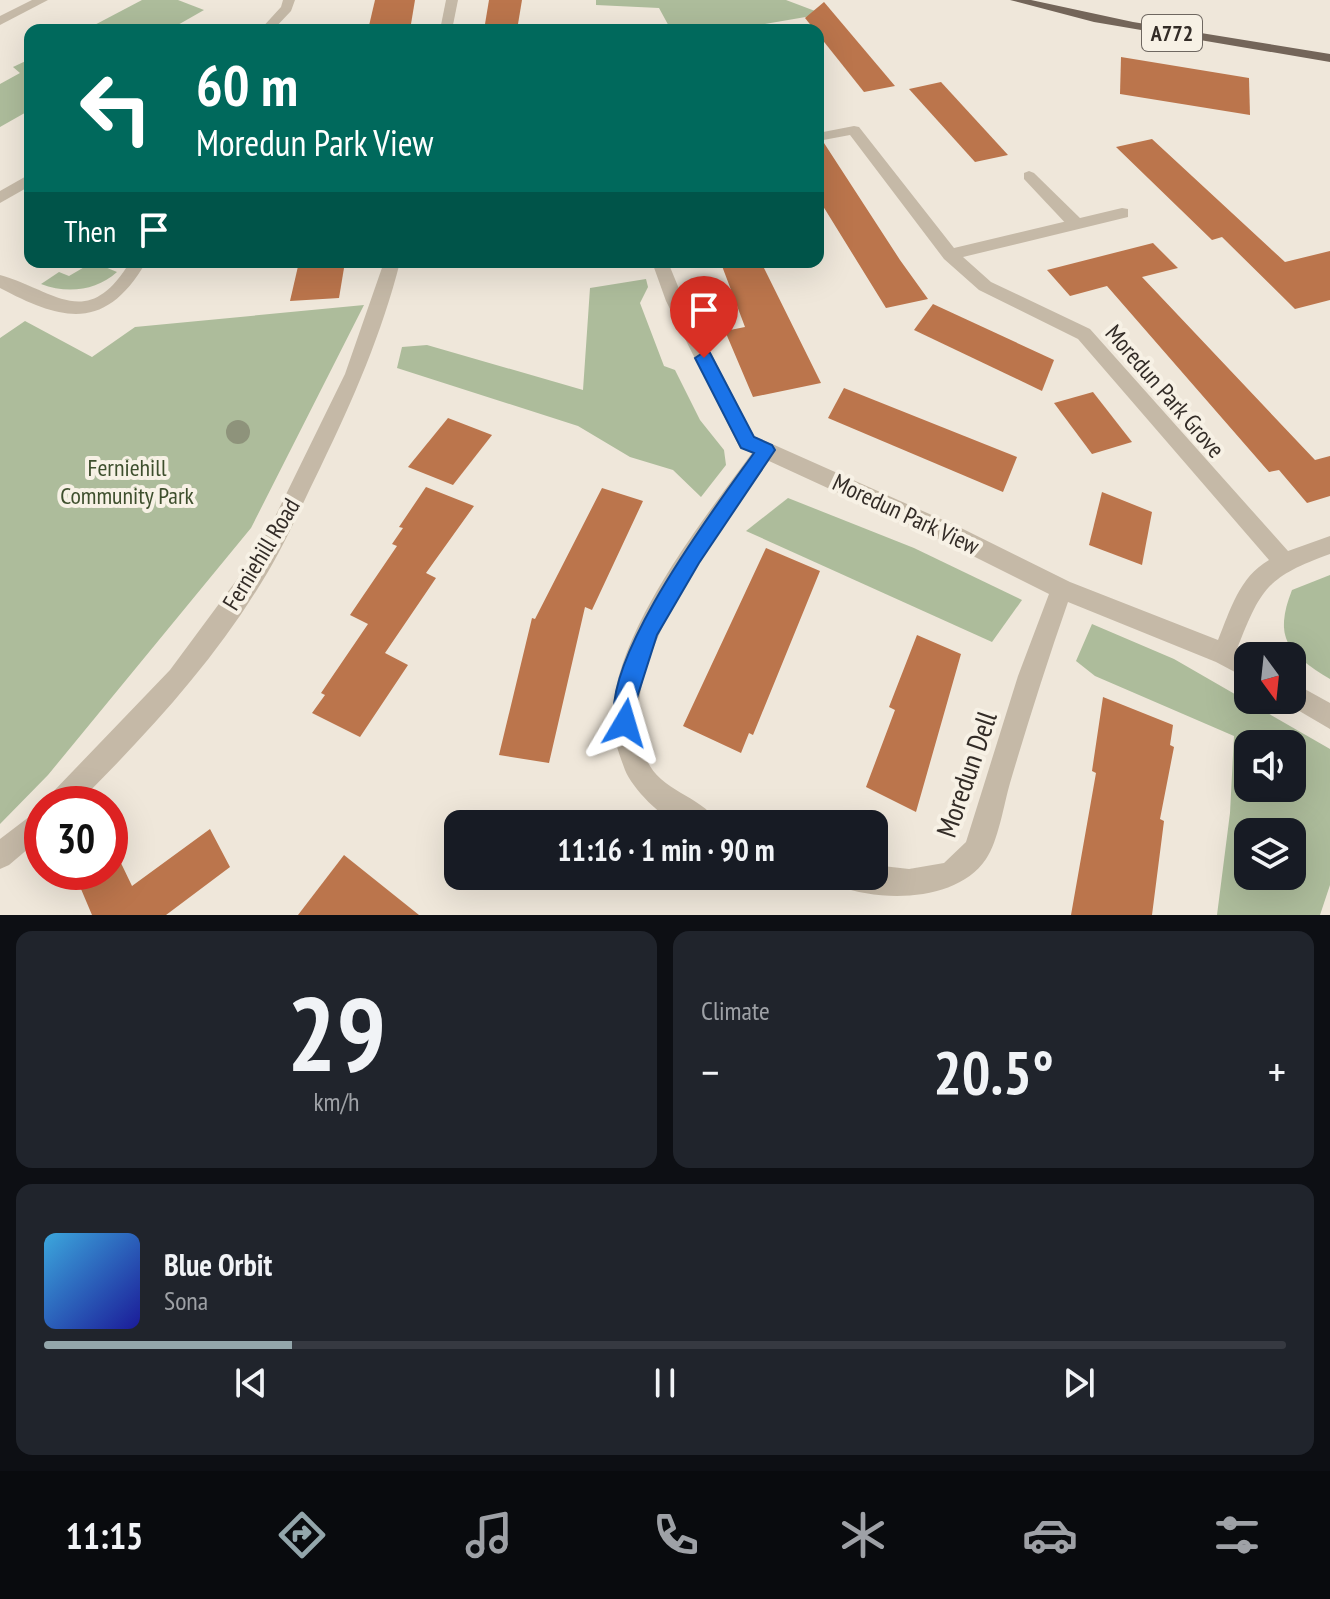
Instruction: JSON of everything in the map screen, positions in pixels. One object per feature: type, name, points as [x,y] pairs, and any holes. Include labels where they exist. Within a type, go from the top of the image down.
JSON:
[{"type":"main road","name":"A772","points":[[1016,0],[1147,30],[1330,58]]},
{"type":"street","points":[[0,21],[42,0]]},
{"type":"street","points":[[272,24],[287,8],[289,0]]},
{"type":"street","points":[[447,24],[452,0]]},
{"type":"street","name":"Moredun Park Grove","points":[[824,136],[854,130],[950,255],[985,286],[1084,334],[1283,561]]},
{"type":"street","points":[[1029,176],[1076,224]]},
{"type":"street","points":[[0,198],[24,183]]},
{"type":"street","points":[[950,255],[1122,213]]},
{"type":"street","points":[[0,281],[47,305],[93,305],[110,298],[124,286],[134,268]]},
{"type":"street","name":"Ferniehill Road","points":[[76,786],[167,690],[213,633],[261,563],[334,422],[377,318],[390,268]]},
{"type":"street","name":"Moredun Park View","points":[[662,268],[675,301],[747,442],[1062,589],[1234,660]]},
{"type":"street","points":[[683,810],[667,800],[639,773],[626,742],[624,704],[648,632],[692,557],[766,450]]},
{"type":"street","points":[[1224,654],[1248,591],[1283,561],[1330,545]]},
{"type":"street","name":"Moredun Dell","points":[[888,881],[909,883],[951,875],[977,850],[1030,676],[1062,589]]},
{"type":"street","points":[[1306,702],[1330,717]]},
{"type":"street","points":[[0,856],[24,835]]},
{"type":"green space","points":[[142,0],[178,0],[204,10],[180,24],[96,24]]},
{"type":"green space","points":[[596,0],[786,0],[823,14],[764,24],[668,24],[659,8],[596,5]]},
{"type":"green space","points":[[24,62],[24,113],[0,127],[0,84],[20,73],[13,67]]},
{"type":"green space","points":[[83,268],[107,268],[117,272],[100,283],[81,289],[61,289],[41,284],[59,272],[69,276]]},
{"type":"green space","points":[[646,279],[648,287],[640,303],[664,366],[675,370],[700,420],[724,450],[726,465],[701,497],[673,470],[630,457],[578,426],[397,368],[402,347],[427,345],[583,390],[590,288]]},
{"type":"green space","name":"Ferniehill Community Park","points":[[364,305],[251,528],[48,775],[37,786],[24,786],[24,800],[0,824],[0,338],[25,321],[92,357],[135,327]]},
{"type":"green space","points":[[788,498],[914,548],[1022,600],[992,642],[746,531]]},
{"type":"green space","points":[[1330,575],[1330,679],[1306,662],[1306,642],[1288,642],[1284,621],[1292,590]]},
{"type":"green space","points":[[1092,624],[1174,659],[1234,694],[1234,714],[1269,714],[1297,730],[1234,730],[1234,736],[1095,676],[1076,661]]},
{"type":"green space","points":[[1306,735],[1330,749],[1330,885],[1320,915],[1217,915],[1230,813],[1234,736],[1234,802],[1306,802]]},
{"type":"building","points":[[375,0],[415,0],[411,24],[369,24]]},
{"type":"building","points":[[489,0],[522,0],[518,24],[485,24]]},
{"type":"building","points":[[824,2],[895,86],[864,92],[824,42],[824,24],[810,24],[805,18]]},
{"type":"building","points":[[1121,57],[1249,78],[1250,115],[1120,94]]},
{"type":"building","points":[[941,82],[1008,155],[975,162],[909,89]]},
{"type":"building","points":[[1152,139],[1285,262],[1330,251],[1330,300],[1295,309],[1222,237],[1212,240],[1116,147]]},
{"type":"building","points":[[824,143],[928,299],[886,308],[824,208]]},
{"type":"building","points":[[1153,243],[1178,268],[1142,277],[1315,460],[1330,456],[1330,496],[1307,503],[1279,470],[1269,472],[1107,286],[1070,296],[1047,270]]},
{"type":"building","points":[[298,268],[344,268],[339,298],[290,301]]},
{"type":"building","points":[[723,268],[764,268],[821,383],[753,397],[725,331],[745,327]]},
{"type":"building","points":[[933,304],[1054,360],[1042,391],[914,330]]},
{"type":"building","points":[[844,388],[1017,457],[1003,492],[828,418]]},
{"type":"building","points":[[1093,392],[1132,442],[1092,454],[1054,403]]},
{"type":"building","points":[[448,418],[492,435],[453,485],[408,467]]},
{"type":"building","points":[[426,487],[474,506],[426,573],[436,578],[385,653],[408,665],[360,737],[312,713],[325,695],[321,693],[368,624],[350,615],[397,546],[392,544],[403,528],[399,527]]},
{"type":"building","points":[[602,488],[643,501],[592,610],[585,607],[549,763],[499,755],[532,618],[535,619]]},
{"type":"building","points":[[1102,492],[1152,512],[1142,565],[1089,545]]},
{"type":"building","points":[[766,548],[820,571],[753,735],[749,733],[741,753],[683,726]]},
{"type":"building","points":[[917,635],[961,654],[916,812],[866,787],[895,710],[889,707]]},
{"type":"building","points":[[1103,697],[1173,725],[1170,745],[1174,747],[1160,819],[1164,821],[1152,915],[1071,915],[1096,773],[1092,771]]},
{"type":"building","points":[[210,829],[230,867],[166,915],[92,915],[81,890],[128,890],[128,878],[132,886]]},
{"type":"building","points":[[344,855],[419,915],[298,915]]},
{"type":"route","points":[[625,723],[624,704],[648,632],[692,557],[766,450],[747,442],[704,358]]}]
